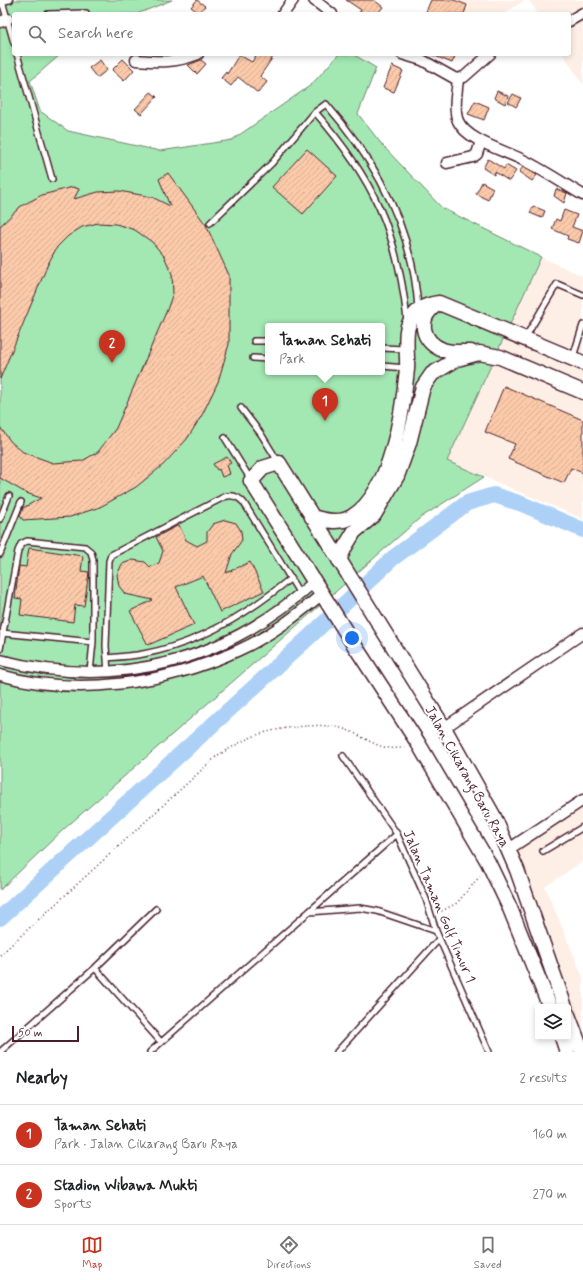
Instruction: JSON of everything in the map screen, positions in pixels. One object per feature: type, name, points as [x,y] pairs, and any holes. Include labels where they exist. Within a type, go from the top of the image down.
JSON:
[{"type":"main road","points":[[439,303],[429,310],[424,318],[424,330],[428,340],[444,350],[479,353],[500,357],[583,392]]},
{"type":"main road","points":[[312,517],[337,522],[353,517],[369,502],[386,471],[396,437],[407,368],[408,325],[418,309],[426,304],[439,303],[578,360]]},
{"type":"main road","points":[[340,560],[354,532],[374,514],[397,476],[409,442],[423,387],[432,374],[446,364],[479,353]]},
{"type":"main road","points":[[251,481],[262,468],[279,463]]},
{"type":"main road","name":"Jalan Cikarang Baru Raya","points":[[279,463],[444,728],[494,817],[509,849],[564,1004]]},
{"type":"main road","name":"Jalan Cikarang Baru Raya","points":[[251,481],[418,743],[488,862],[509,906],[549,1004]]},
{"type":"main road","points":[[571,1023],[582,1052]]},
{"type":"main road","points":[[563,1040],[568,1052]]},
{"type":"street","points":[[284,12],[293,0]]},
{"type":"street","points":[[314,0],[329,12]]},
{"type":"street","points":[[571,20],[583,13]]},
{"type":"street","points":[[136,60],[156,62],[180,61],[193,56]]},
{"type":"street","points":[[409,56],[422,60],[458,78],[464,77],[488,56]]},
{"type":"street","points":[[458,78],[456,98],[457,119],[461,127],[481,141],[526,161],[583,195]]},
{"type":"street","points":[[447,163],[473,157],[477,154],[481,141]]},
{"type":"street","points":[[0,660],[44,669],[90,673],[138,669],[168,663],[224,643],[270,617],[315,581]]},
{"type":"street","points":[[0,675],[38,682],[72,685],[106,685],[134,682],[174,674],[206,664],[238,651],[268,634],[296,615],[322,594]]},
{"type":"street","points":[[444,728],[583,633]]},
{"type":"street","points":[[509,849],[583,800]]},
{"type":"lane","points":[[4,1],[7,20],[12,36]]},
{"type":"lane","points":[[18,56],[52,179]]},
{"type":"lane","points":[[210,223],[272,163],[315,112],[327,104],[361,148],[396,208],[412,258],[418,309]]},
{"type":"lane","points":[[315,112],[341,142],[363,175],[381,210],[395,247],[404,286],[408,325]]},
{"type":"lane","points":[[525,338],[557,284],[583,295]]},
{"type":"lane","points":[[578,360],[583,325]]},
{"type":"lane","points":[[254,341],[265,341]]},
{"type":"lane","points":[[385,348],[408,349]]},
{"type":"lane","points":[[253,358],[265,359]]},
{"type":"lane","points":[[385,366],[407,368]]},
{"type":"lane","name":"Jalan Cikarang Baru Raya","points":[[241,408],[262,434],[279,463]]},
{"type":"lane","name":"Jalan Cikarang Baru Raya","points":[[224,438],[251,481]]},
{"type":"lane","points":[[108,672],[109,568],[111,555],[224,497],[229,495],[244,502],[300,594]]},
{"type":"lane","points":[[0,519],[9,496]]},
{"type":"lane","points":[[0,554],[20,502]]},
{"type":"lane","points":[[0,649],[18,551],[21,544],[27,541],[85,547],[91,552],[93,560],[93,642],[90,673]]},
{"type":"lane","points":[[107,658],[144,654],[175,645],[203,634],[265,600],[291,578]]},
{"type":"lane","points":[[2,633],[93,642]]},
{"type":"lane","name":"Jalan Taman Golf Timur 1","points":[[343,756],[397,834],[426,899],[439,939],[489,1052]]},
{"type":"lane","points":[[543,851],[583,827]]},
{"type":"lane","points":[[150,1052],[397,834]]},
{"type":"lane","points":[[309,912],[360,908],[372,910],[436,931]]},
{"type":"lane","points":[[0,1052],[95,968],[156,909]]},
{"type":"lane","points":[[337,1052],[439,939]]},
{"type":"lane","points":[[95,968],[161,1042]]},
{"type":"path","points":[[0,955],[218,755],[257,735],[307,725],[327,725],[342,728],[386,749],[403,748],[418,743]]},
{"type":"path","points":[[431,916],[457,903],[478,880]]},
{"type":"shaded area","points":[[456,0],[525,0],[507,12],[464,12]]},
{"type":"shaded area","points":[[529,0],[583,0],[583,85],[564,56],[571,56],[571,12],[537,12]]},
{"type":"shaded area","points":[[541,257],[583,276],[583,519],[447,461]]},
{"type":"shaded area","points":[[583,793],[583,861],[545,887],[583,977],[583,1045],[571,1015],[571,1004],[567,1004],[503,846]]},
{"type":"green space","points":[[0,0],[172,0],[142,12],[12,12],[12,56],[59,56],[30,81],[40,111],[68,131],[160,151],[232,140],[311,85],[337,56],[356,56],[376,68],[358,114],[383,146],[442,208],[541,257],[447,461],[484,477],[420,518],[64,829],[0,890]]},
{"type":"building","points":[[197,0],[205,6],[200,12],[191,7]]},
{"type":"building","points":[[346,0],[374,0],[383,7],[379,12],[360,12],[361,10]]},
{"type":"building","points":[[431,0],[454,0],[467,5],[465,12],[426,12]]},
{"type":"building","points":[[238,56],[252,62],[256,56],[274,56],[260,76],[267,82],[258,93],[238,77],[231,86],[221,78],[226,72],[227,74]]},
{"type":"building","points":[[435,56],[455,56],[452,63]]},
{"type":"building","points":[[123,59],[134,70],[124,81],[112,70]]},
{"type":"building","points":[[100,60],[107,70],[97,78],[89,68]]},
{"type":"building","points":[[201,60],[206,64],[197,74],[188,65]]},
{"type":"building","points":[[392,66],[403,71],[394,92],[383,88]]},
{"type":"building","points":[[497,91],[508,96],[505,104],[494,98]]},
{"type":"building","points":[[151,92],[157,97],[141,114],[135,109]]},
{"type":"building","points":[[513,94],[521,98],[516,107],[508,102]]},
{"type":"building","points":[[475,101],[489,107],[484,120],[468,114]]},
{"type":"building","points":[[307,149],[337,176],[303,214],[272,187]]},
{"type":"building","points":[[488,159],[504,169],[506,165],[516,171],[509,181],[495,172],[494,175],[483,168]]},
{"type":"building","points":[[523,167],[537,175],[532,181],[519,172]]},
{"type":"building","points":[[168,173],[206,225],[229,275],[229,344],[218,382],[202,415],[187,439],[163,465],[136,487],[100,507],[70,517],[23,520],[20,516],[23,508],[41,498],[26,493],[0,478],[0,427],[11,442],[23,452],[53,463],[82,461],[98,452],[116,428],[167,310],[173,293],[172,274],[164,256],[152,242],[135,230],[116,224],[98,223],[82,227],[68,236],[57,247],[48,264],[0,379],[0,226],[21,206],[42,195],[73,187],[79,189],[74,199],[98,192],[119,191],[152,197],[170,206],[159,179]]},
{"type":"building","points":[[482,182],[493,188],[488,200],[476,194]]},
{"type":"building","points":[[556,189],[567,193],[564,203],[554,196]]},
{"type":"building","points":[[533,206],[545,211],[542,218],[530,213]]},
{"type":"building","points":[[564,210],[577,215],[572,227],[583,231],[579,243],[567,239],[568,236],[552,229],[556,219],[560,221]]},
{"type":"building","points":[[504,386],[583,420],[583,473],[571,468],[564,483],[508,459],[515,444],[485,432]]},
{"type":"building","points":[[227,457],[231,463],[227,465],[230,474],[222,477],[219,469],[217,470],[213,464]]},
{"type":"building","points":[[225,520],[236,523],[241,531],[242,540],[232,554],[226,573],[250,562],[264,591],[220,612],[203,576],[176,587],[194,625],[148,645],[130,611],[153,600],[125,594],[119,586],[117,575],[122,564],[133,560],[145,562],[150,567],[159,563],[163,551],[156,537],[179,525],[186,540],[197,546],[207,541],[207,532],[213,524]]},
{"type":"building","points":[[29,548],[83,556],[81,571],[89,572],[84,606],[75,605],[73,622],[20,615],[22,599],[15,598],[19,566],[26,567]]},
{"type":"waterway","points":[[0,918],[307,639],[393,558],[467,503],[494,495],[522,504],[583,530]]},
{"type":"place","name":"Stadion Wibawa Mukti","points":[[112,363]]},
{"type":"place","name":"Taman Sehati","points":[[325,421]]}]
